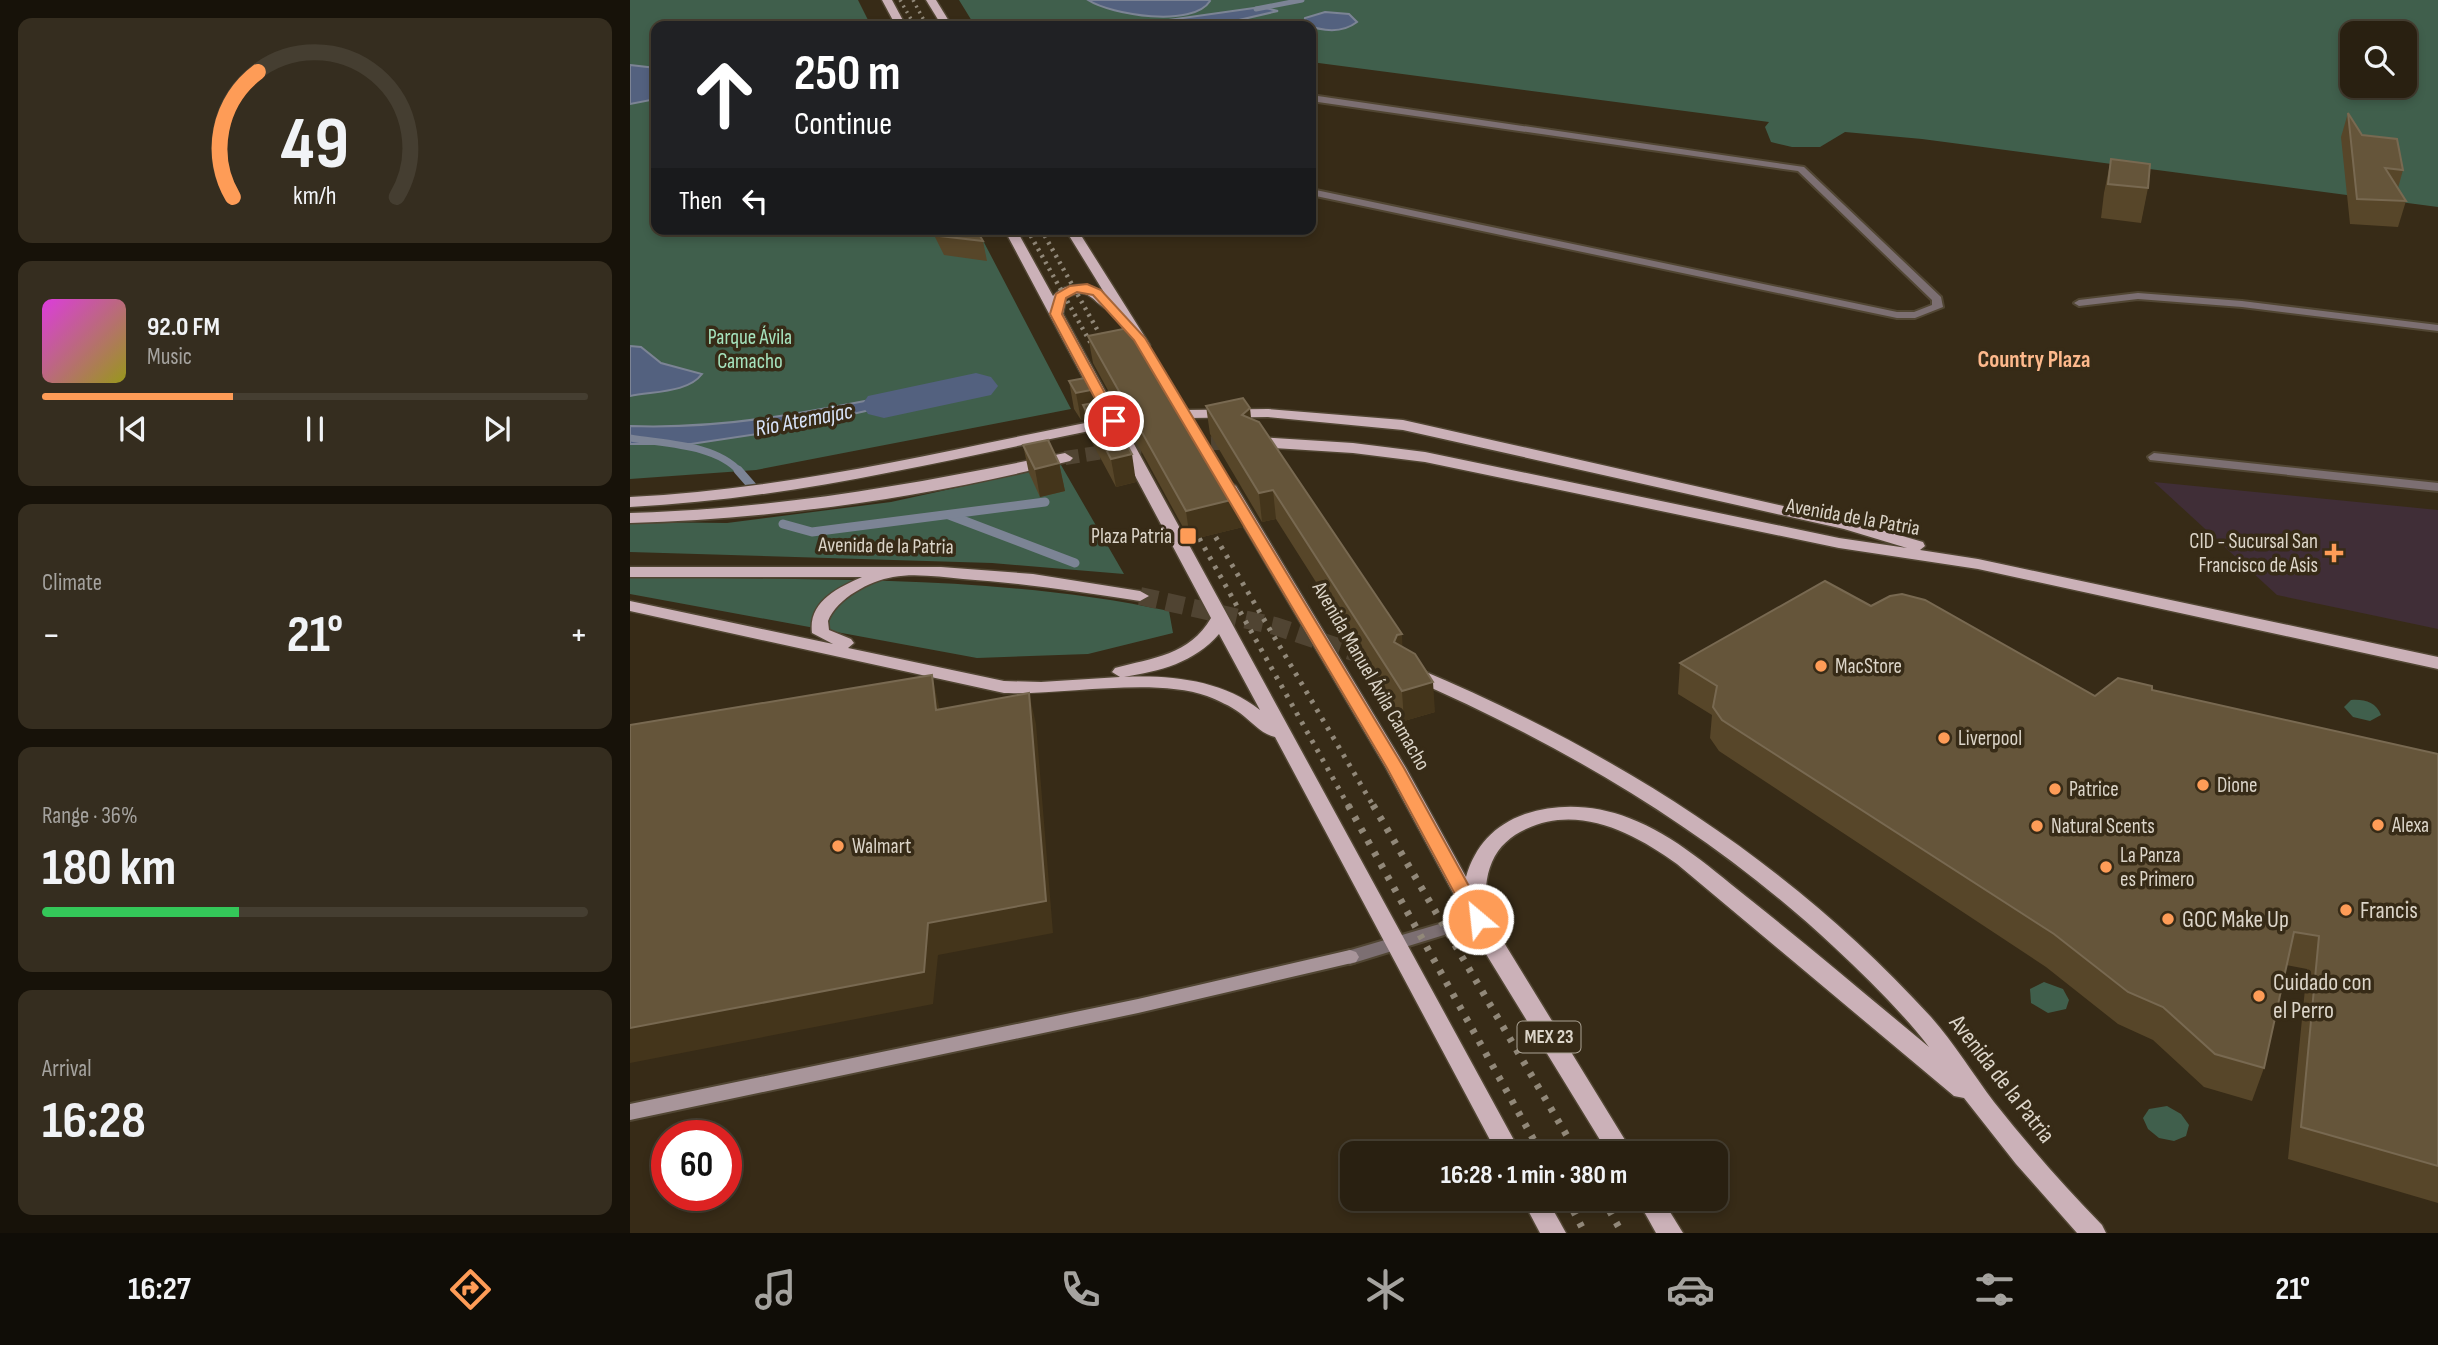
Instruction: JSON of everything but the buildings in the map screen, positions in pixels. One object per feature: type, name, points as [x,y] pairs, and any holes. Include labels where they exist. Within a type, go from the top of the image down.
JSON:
[{"type":"main road","points":[[887,0],[898,21]]},
{"type":"main road","points":[[931,0],[944,21]]},
{"type":"main road","points":[[1013,235],[1221,616],[1283,738],[1501,1141]]},
{"type":"main road","points":[[1075,235],[1153,361]]},
{"type":"main road","points":[[1056,314],[1060,296],[1074,288],[1087,288],[1097,293],[1139,338]]},
{"type":"main road","points":[[1187,415],[1268,413],[1414,427],[1848,525],[1978,564]]},
{"type":"main road","points":[[630,502],[699,499],[788,489],[1114,421]]},
{"type":"main road","name":"Avenida de la Patria","points":[[1256,442],[1353,448],[1425,457],[1839,543],[1978,564],[2438,663]]},
{"type":"main road","name":"Avenida de la Patria","points":[[630,518],[725,516],[826,504],[1065,458]]},
{"type":"main road","name":"Avenida Manuel Ávila Camacho","points":[[1219,471],[1401,777],[1478,919],[1614,1141]]},
{"type":"main road","points":[[894,571],[858,585],[832,600],[819,620],[821,633],[837,642],[1002,678],[1060,679],[1100,676],[1170,661],[1202,643],[1212,634],[1221,616]]},
{"type":"main road","name":"Avenida de la Patria","points":[[630,572],[894,571],[1033,579],[1140,596]]},
{"type":"main road","points":[[630,606],[1004,687],[1057,690],[1130,681],[1183,682],[1232,699],[1267,723],[1283,738]]},
{"type":"main road","name":"Avenida de la Patria","points":[[1407,671],[1493,708],[1597,762],[1726,845],[1800,904],[1870,968],[1924,1026],[1986,1109],[2093,1233]]},
{"type":"main road","points":[[1478,919],[1473,895],[1477,871],[1496,840],[1506,831],[1545,815],[1569,812],[1624,824],[1678,854],[1812,961],[1986,1109]]},
{"type":"main road","points":[[1541,1211],[1553,1233]]},
{"type":"main road","points":[[1657,1211],[1671,1233]]},
{"type":"street","points":[[1316,99],[1801,169],[1937,299],[1938,307],[1915,315],[1897,314],[1316,193]]},
{"type":"street","points":[[2079,303],[2138,296],[2242,304],[2438,328]]},
{"type":"street","points":[[2154,457],[2438,487]]},
{"type":"street","points":[[630,1112],[1151,1003],[1350,957],[1478,919]]},
{"type":"shaded area","name":"CID - Sucursal San Francisco de Asis","points":[[2154,482],[2438,510],[2438,629],[2277,595]]},
{"type":"green space","name":"Parque Ávila Camacho","points":[[630,0],[858,0],[868,21],[651,21],[651,235],[980,235],[1071,409],[756,470],[630,479]]},
{"type":"green space","points":[[959,0],[2438,0],[2438,207],[1922,139],[1845,132],[1820,147],[1792,147],[1771,142],[1765,127],[1769,122],[1316,63],[1316,21],[972,21]]},
{"type":"green space","points":[[1061,465],[1124,574],[992,563],[630,552],[630,522],[727,523],[891,502]]},
{"type":"green space","points":[[630,576],[901,582],[1036,590],[1169,611],[1173,633],[1088,654],[977,658],[630,594]]},
{"type":"green space","points":[[2351,700],[2369,702],[2381,715],[2370,721],[2353,717],[2344,707]]},
{"type":"green space","points":[[2044,982],[2063,989],[2069,1000],[2066,1009],[2048,1013],[2031,1003],[2030,989]]},
{"type":"green space","points":[[2167,1106],[2181,1114],[2189,1125],[2186,1136],[2174,1141],[2159,1138],[2148,1129],[2143,1118],[2149,1109]]},
{"type":"water","points":[[1088,0],[1210,1],[1201,9],[1170,17],[1132,14]]},
{"type":"water","points":[[1261,7],[1278,11],[1235,21],[1162,21]]},
{"type":"water","points":[[1325,12],[1349,14],[1357,22],[1344,29],[1323,29],[1316,27],[1316,21],[1304,21],[1305,18]]},
{"type":"water","points":[[630,65],[651,67],[651,100],[630,104]]},
{"type":"water","points":[[630,346],[641,347],[661,363],[702,374],[688,385],[679,388],[630,396]]},
{"type":"water","points":[[942,386],[953,391],[783,430],[691,444],[630,444],[630,426],[710,424],[787,415]]},
{"type":"waterway","points":[[1256,9],[1302,0]]},
{"type":"waterway","name":"Río Atemajac","points":[[884,405],[976,386]]},
{"type":"waterway","points":[[630,438],[704,451],[730,463],[739,471]]},
{"type":"waterway","points":[[739,471],[752,486]]},
{"type":"waterway","points":[[783,524],[812,532],[1045,502]]},
{"type":"waterway","points":[[949,515],[1075,563]]},
{"type":"tunnel","points":[[1065,458],[1136,447],[1239,442]]},
{"type":"tunnel","points":[[1140,596],[1275,626],[1383,662]]},
{"type":"railway","points":[[900,0],[912,21]]},
{"type":"railway","points":[[913,0],[924,21]]},
{"type":"railway","points":[[1030,235],[1099,358]]},
{"type":"railway","points":[[1044,235],[1108,349]]},
{"type":"railway","points":[[1205,519],[1374,807]]},
{"type":"railway","points":[[1189,520],[1349,807]]},
{"type":"railway","points":[[1348,805],[1534,1141]]},
{"type":"railway","points":[[1373,805],[1570,1141]]},
{"type":"railway","points":[[1573,1211],[1585,1233]]},
{"type":"railway","points":[[1610,1211],[1622,1233]]},
{"type":"place","name":"Plaza Patria","points":[[1188,536]]},
{"type":"place","name":"CID - Sucursal San Francisco de Asis","points":[[2334,553]]},
{"type":"place","name":"MacStore","points":[[1821,666]]},
{"type":"place","name":"Liverpool","points":[[1944,738]]},
{"type":"place","name":"Dione","points":[[2203,785]]},
{"type":"place","name":"Patrice","points":[[2055,789]]},
{"type":"place","name":"Alexa","points":[[2378,825]]},
{"type":"place","name":"Natural Scents","points":[[2037,826]]},
{"type":"place","name":"Walmart","points":[[838,846]]},
{"type":"place","name":"La Panza es Primero","points":[[2106,867]]},
{"type":"place","name":"Francis","points":[[2346,910]]},
{"type":"place","name":"GOC Make Up","points":[[2168,919]]},
{"type":"place","name":"Cuidado con el Perro","points":[[2259,996]]},
{"type":"district","name":"Country Plaza","points":[[2034,360]]},
{"type":"route","points":[[1114,421],[1056,314],[1060,296],[1074,288],[1087,288],[1097,293],[1139,338],[1187,414],[1417,805],[1478,919]]}]
